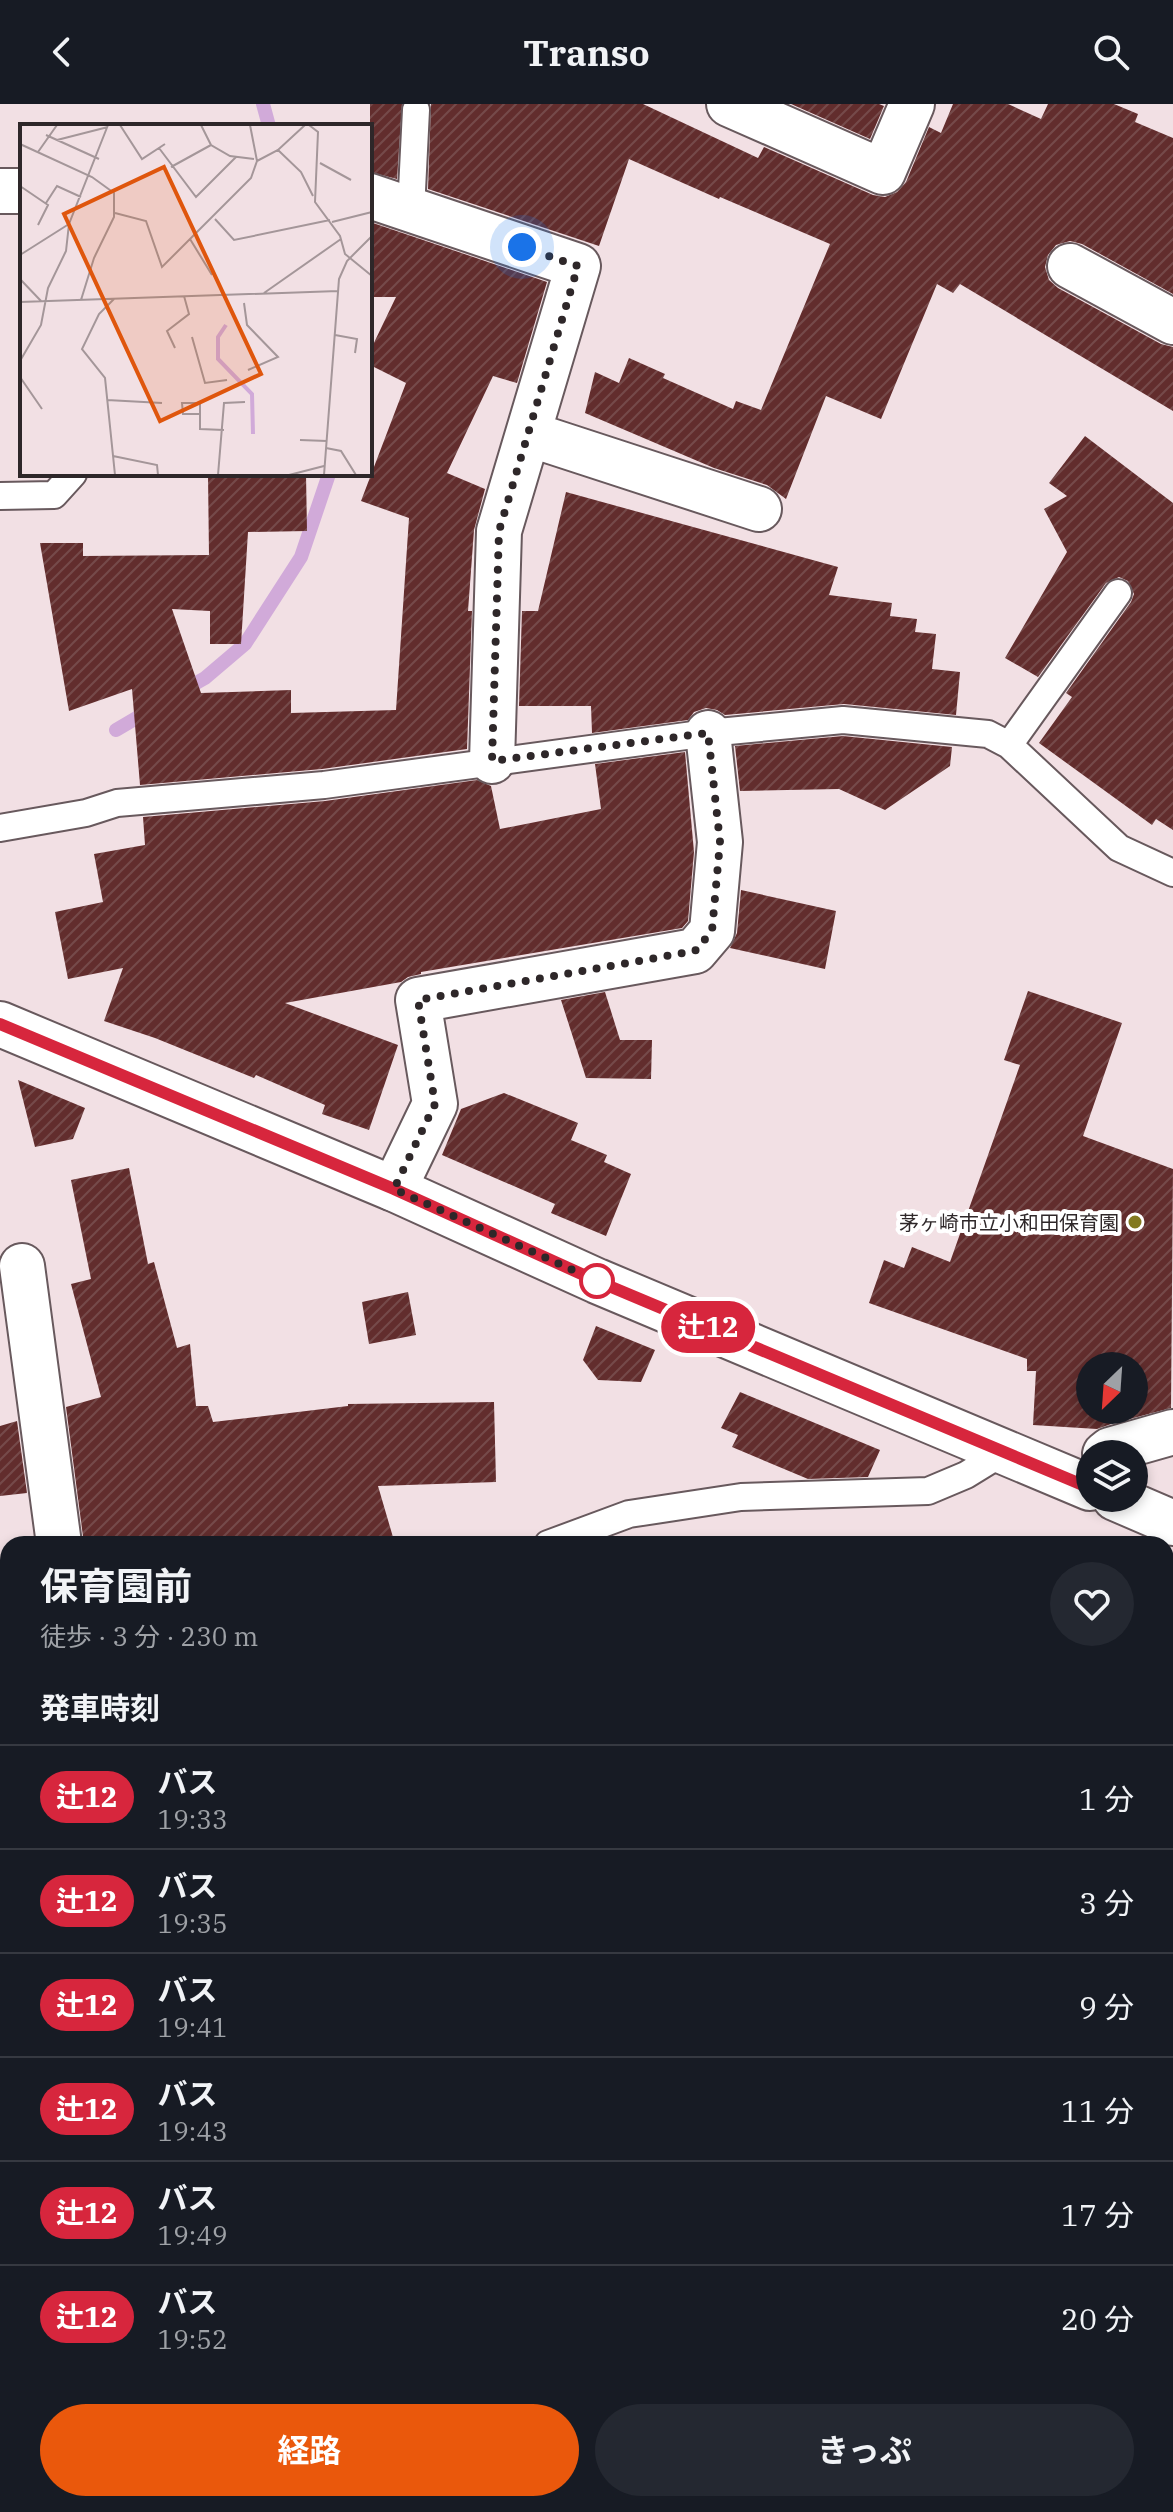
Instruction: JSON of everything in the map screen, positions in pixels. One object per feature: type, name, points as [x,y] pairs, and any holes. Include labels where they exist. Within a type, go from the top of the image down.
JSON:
[{"type":"street","points":[[729,104],[883,172],[912,104]]},
{"type":"street","points":[[372,197],[578,266],[499,531],[492,761]]},
{"type":"street","points":[[1070,266],[1173,322]]},
{"type":"street","points":[[529,434],[759,509]]},
{"type":"street","points":[[394,1189],[435,1104],[418,1000],[695,951],[712,931],[720,842],[708,733]]},
{"type":"street","points":[[0,1024],[394,1189],[597,1281],[1005,1451],[1076,1469]]},
{"type":"street","points":[[22,1266],[58,1536]]},
{"type":"street","points":[[1145,1440],[1173,1432]]},
{"type":"street","points":[[1147,1512],[1173,1523]]},
{"type":"lane","points":[[411,210],[416,110]]},
{"type":"lane","points":[[0,496],[54,495],[71,476]]},
{"type":"lane","points":[[1009,745],[1118,593]]},
{"type":"lane","points":[[0,828],[86,813],[117,803],[324,785],[708,733],[843,720],[988,734],[1009,745],[1119,848],[1173,873]]},
{"type":"lane","points":[[570,1536],[629,1514],[741,1497],[928,1491],[966,1475],[1005,1451]]},
{"type":"building","points":[[370,104],[402,104],[397,179],[372,173]]},
{"type":"building","points":[[431,104],[643,104],[758,158],[764,147],[873,195],[885,197],[897,192],[906,182],[929,127],[941,133],[953,104],[1008,104],[1041,119],[1048,104],[1114,104],[1138,114],[1135,122],[1173,138],[1173,294],[1082,244],[1070,241],[1056,245],[1048,255],[1045,267],[1049,280],[1058,288],[1161,344],[1173,347],[1173,411],[960,284],[953,293],[937,284],[881,419],[826,396],[786,499],[767,485],[714,468],[585,413],[595,372],[619,383],[629,358],[665,374],[663,378],[733,409],[736,401],[761,410],[830,244],[629,159],[599,246],[428,189]]},
{"type":"building","points":[[791,104],[879,104],[884,106],[870,139]]},
{"type":"building","points":[[372,223],[547,282],[517,383],[493,376],[447,473],[485,489],[474,530],[468,611],[472,611],[467,749],[322,769],[140,785],[132,689],[69,711],[40,543],[83,543],[83,556],[209,555],[208,476],[306,476],[307,531],[248,532],[241,644],[210,644],[210,611],[172,609],[201,693],[291,690],[291,713],[396,710],[409,518],[361,501],[406,383],[372,366],[372,347],[396,297],[372,297]]},
{"type":"building","points":[[1085,436],[1173,503],[1173,830],[1156,819],[1152,825],[1039,743],[1072,697],[1066,693],[1131,602],[1134,594],[1128,581],[1119,577],[1106,583],[1038,677],[1005,658],[1067,552],[1044,509],[1067,496],[1049,483]]},
{"type":"building","points":[[566,492],[838,567],[829,595],[892,603],[890,616],[917,619],[915,632],[936,634],[932,669],[960,672],[956,715],[844,704],[725,715],[706,708],[694,712],[688,720],[592,733],[591,706],[519,706],[522,611],[538,611]]},
{"type":"building","points":[[843,736],[952,747],[950,766],[885,810],[839,789],[740,791],[735,746]]},
{"type":"building","points":[[685,752],[694,852],[688,921],[682,928],[421,972],[401,982],[285,1003],[398,1045],[369,1130],[322,1114],[325,1105],[256,1075],[254,1078],[104,1021],[123,968],[68,979],[55,912],[103,902],[94,854],[145,845],[143,817],[325,801],[477,780],[491,786],[500,829],[601,809],[595,764]]},
{"type":"building","points":[[741,890],[836,911],[825,969],[730,948],[737,933]]},
{"type":"building","points":[[1028,991],[1122,1023],[1083,1136],[1173,1169],[1171,1408],[1148,1414],[1148,1352],[1076,1352],[1076,1424],[1111,1424],[1097,1429],[1033,1425],[1036,1371],[1027,1371],[1027,1359],[869,1303],[884,1260],[904,1268],[912,1247],[950,1262],[1020,1065],[1004,1060]]},
{"type":"building","points":[[605,992],[620,1040],[652,1040],[651,1079],[586,1078],[561,1000]]},
{"type":"building","points":[[18,1080],[85,1108],[73,1139],[35,1147]]},
{"type":"building","points":[[504,1093],[578,1123],[571,1140],[607,1155],[604,1162],[631,1174],[606,1236],[551,1213],[555,1204],[442,1155],[461,1109]]},
{"type":"building","points":[[129,1168],[148,1264],[154,1262],[177,1348],[190,1344],[196,1406],[208,1406],[213,1422],[348,1404],[494,1402],[496,1482],[378,1486],[393,1536],[83,1536],[66,1407],[101,1397],[71,1284],[91,1279],[71,1180]]},
{"type":"building","points":[[408,1292],[416,1335],[369,1344],[362,1302]]},
{"type":"building","points":[[596,1326],[655,1350],[641,1382],[598,1380],[583,1360]]},
{"type":"building","points":[[740,1392],[880,1450],[868,1477],[808,1479],[732,1447],[738,1435],[721,1428]]},
{"type":"building","points":[[17,1421],[27,1493],[0,1496],[0,1426]]},
{"type":"waterway","points":[[263,104],[268,124]]},
{"type":"waterway","points":[[182,691],[205,678],[245,644],[301,557],[328,476]]},
{"type":"waterway","points":[[116,730],[150,710]]},
{"type":"bus line","name":"辻12","points":[[0,1024],[394,1189],[597,1281],[1076,1482]]},
{"type":"place","name":"茅ヶ崎市立小和田保育園","points":[[1135,1222]]},
{"type":"route","points":[[522,247],[578,266],[499,531],[492,761],[708,733],[720,842],[712,931],[695,951],[418,1000],[435,1104],[394,1189],[597,1281]]}]
